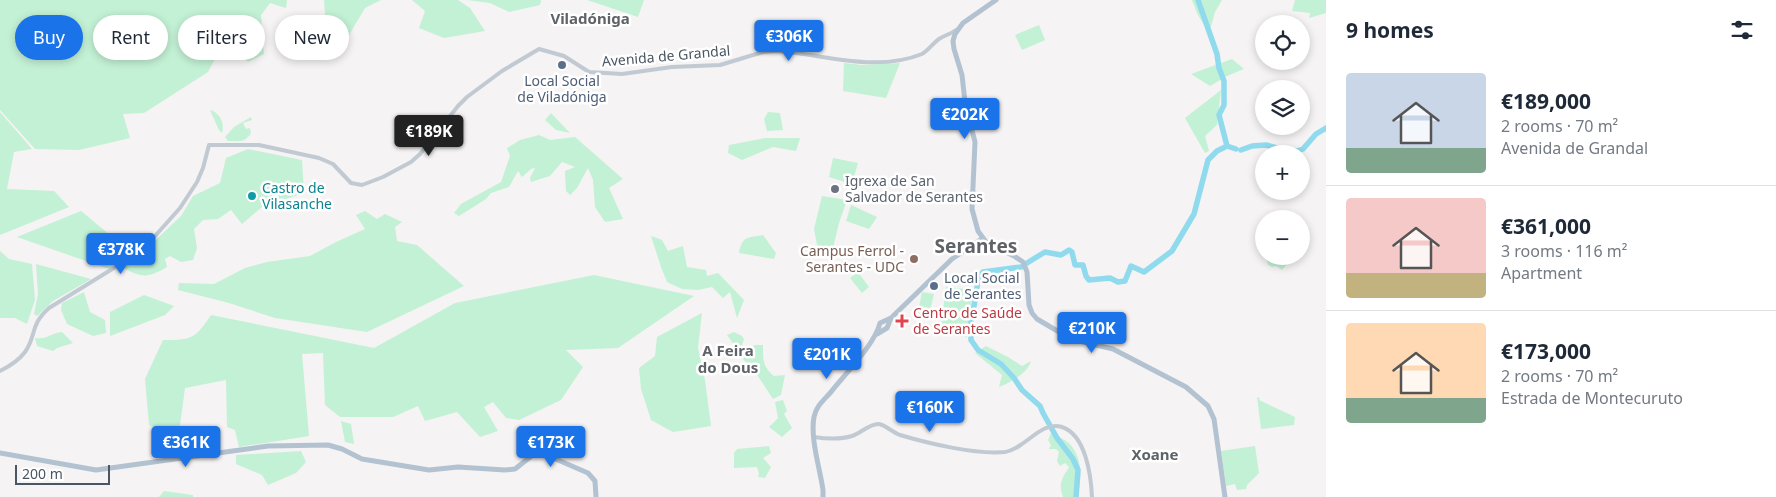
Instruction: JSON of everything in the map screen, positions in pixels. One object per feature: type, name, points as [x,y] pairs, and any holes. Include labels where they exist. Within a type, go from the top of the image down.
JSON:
[{"type":"main road","points":[[996,0],[966,20],[958,28],[954,39],[962,75],[965,102],[975,142],[972,209],[976,226],[982,238],[1023,262],[1027,272],[1029,305],[1037,319],[1051,329],[1071,339],[1113,349],[1181,384],[1200,399],[1211,412],[1214,420],[1225,497]]},
{"type":"main road","points":[[823,497],[814,437],[813,420],[817,409],[881,328],[886,328],[886,323],[952,260],[982,238]]},
{"type":"main road","points":[[0,453],[96,470],[268,446],[328,445],[342,449],[362,459],[429,470],[458,467],[515,469],[534,454],[544,454],[588,473],[595,480],[596,497]]},
{"type":"street","points":[[945,36],[958,28]]},
{"type":"street","points":[[945,36],[954,39]]},
{"type":"street","points":[[945,36],[954,39]]},
{"type":"street","name":"Avenida de Grandal","points":[[0,371],[7,368],[24,352],[37,320],[41,315],[49,308],[135,255],[161,230],[180,208],[197,182],[205,164],[207,146],[228,144],[258,145],[319,158],[329,161],[349,182],[358,185],[383,177],[411,162],[420,154],[467,97],[502,71],[539,50],[564,56],[589,72],[627,74],[672,67],[720,65],[771,51],[860,62],[898,60],[924,52],[945,36]]},
{"type":"street","points":[[814,437],[827,439],[843,438],[860,433],[870,426],[880,424],[896,434],[954,448],[1003,452],[1018,447],[1049,427],[1060,426],[1070,432],[1084,452],[1092,482],[1092,497]]},
{"type":"green space","points":[[0,0],[287,0],[286,8],[270,3],[261,15],[178,15],[178,60],[214,60],[208,72],[144,113],[123,114],[130,138],[79,150],[35,149],[0,110]]},
{"type":"green space","points":[[324,0],[381,0],[365,8],[349,35],[349,15],[325,15]]},
{"type":"green space","points":[[412,0],[458,0],[470,8],[485,31],[444,38],[419,28],[425,11]]},
{"type":"green space","points":[[467,0],[541,0],[540,5],[509,12],[490,3]]},
{"type":"green space","points":[[587,0],[644,0],[638,17]]},
{"type":"green space","points":[[1192,0],[1222,0],[1215,12],[1209,34],[1197,13]]},
{"type":"green space","points":[[1295,0],[1326,0],[1326,13],[1310,18],[1310,13],[1292,11]]},
{"type":"green space","points":[[1039,25],[1045,40],[1022,50],[1015,35]]},
{"type":"green space","points":[[1232,59],[1244,69],[1210,86],[1191,74]]},
{"type":"green space","points":[[844,63],[862,65],[900,63],[886,98],[843,91]]},
{"type":"green space","points":[[1221,90],[1217,125],[1205,136],[1209,151],[1205,153],[1185,118]]},
{"type":"green space","points":[[210,110],[217,113],[221,119],[222,133],[219,130]]},
{"type":"green space","points":[[0,112],[32,149],[14,152],[7,189],[54,191],[69,207],[0,235]]},
{"type":"green space","points":[[768,112],[780,113],[783,130],[767,131],[764,119]]},
{"type":"green space","points":[[551,113],[570,133],[556,130],[545,120]]},
{"type":"green space","points":[[251,117],[252,120],[243,123],[246,129],[250,128],[251,133],[249,136],[241,141],[228,141],[225,137],[234,127]]},
{"type":"green space","points":[[418,124],[427,136],[421,140],[412,128]]},
{"type":"green space","points":[[539,135],[550,140],[575,137],[623,179],[609,188],[623,219],[605,222],[595,207],[593,180],[588,168],[577,188],[570,195],[566,191],[565,171],[575,167],[562,162],[550,176],[531,182],[530,178],[535,168],[522,177],[518,171],[509,187],[491,193],[486,199],[459,216],[454,213],[461,204],[501,182],[510,156],[507,148],[520,140]]},
{"type":"green space","points":[[765,138],[800,138],[796,151],[773,147],[742,160],[728,153],[729,145]]},
{"type":"green space","points":[[248,149],[302,160],[304,193],[262,207],[242,224],[231,210],[218,219],[203,220],[194,229],[197,248],[193,260],[181,262],[170,256],[165,259],[167,267],[150,275],[136,274],[123,268],[181,216],[193,196],[220,183],[226,158]]},
{"type":"green space","points":[[833,158],[858,163],[852,184],[829,177]]},
{"type":"green space","points":[[822,196],[847,200],[833,248],[818,250],[814,229]]},
{"type":"green space","points":[[851,205],[877,217],[869,229],[846,221]]},
{"type":"green space","points":[[81,211],[110,235],[124,239],[127,253],[109,269],[17,237]]},
{"type":"green space","points":[[365,211],[377,219],[385,214],[402,222],[395,227],[397,241],[417,245],[464,286],[367,332],[275,318],[229,303],[178,290],[179,283],[214,284],[245,268],[267,262],[310,256],[365,229],[356,215]]},
{"type":"green space","points":[[763,235],[776,253],[774,259],[739,253],[742,243],[746,239]]},
{"type":"green space","points":[[651,236],[662,240],[668,251],[683,246],[687,267],[706,270],[707,276],[718,273],[744,300],[737,318],[730,292],[723,298],[712,287],[698,290],[682,289],[667,282]]},
{"type":"green space","points":[[0,251],[9,259],[32,264],[35,300],[27,324],[15,318],[0,318]]},
{"type":"green space","points":[[36,264],[91,279],[53,301],[37,316],[34,314],[38,294]]},
{"type":"green space","points":[[1268,265],[1286,265],[1282,270],[1276,266]]},
{"type":"green space","points":[[858,272],[869,287],[862,293],[850,278]]},
{"type":"green space","points":[[594,275],[694,296],[618,348],[566,350],[583,367],[561,400],[519,420],[506,418],[493,402],[484,407],[498,431],[480,437],[457,412],[425,421],[418,406],[393,417],[340,417],[325,405],[323,353],[302,354],[309,436],[239,447],[235,430],[227,427],[226,380],[185,388],[178,440],[149,425],[145,379],[163,340],[192,336],[201,329],[211,315],[374,348],[455,303]]},
{"type":"green space","points":[[946,287],[973,290],[967,337],[940,334]]},
{"type":"green space","points":[[84,292],[90,312],[105,320],[106,333],[93,336],[67,324],[61,310],[62,303]]},
{"type":"green space","points":[[922,292],[934,294],[929,314],[918,312]]},
{"type":"green space","points":[[144,295],[174,306],[165,315],[110,336],[110,312]]},
{"type":"green space","points":[[702,313],[698,348],[705,380],[711,426],[673,432],[651,420],[641,389],[639,368],[655,356],[657,337]]},
{"type":"green space","points":[[62,332],[73,343],[53,351],[37,346],[35,338],[43,338]]},
{"type":"green space","points":[[734,332],[744,339],[742,345],[746,349],[742,356],[727,335]]},
{"type":"green space","points":[[754,345],[763,345],[764,362],[770,373],[774,376],[785,375],[781,395],[773,399],[756,373],[743,359]]},
{"type":"green space","points":[[986,346],[1022,366],[1031,361],[1022,374],[999,387],[1002,375],[975,353]]},
{"type":"green space","points":[[1257,397],[1260,398],[1259,400],[1295,417],[1294,425],[1261,429]]},
{"type":"green space","points":[[783,400],[787,411],[784,414],[792,428],[782,437],[769,427],[778,418],[775,402]]},
{"type":"green space","points":[[341,421],[351,424],[354,444],[345,442]]},
{"type":"green space","points":[[1051,433],[1069,443],[1077,455],[1080,483],[1077,497],[1063,497],[1062,481],[1069,467],[1065,463],[1060,466],[1057,461],[1059,452],[1056,449],[1049,449],[1051,445],[1048,440]]},
{"type":"green space","points":[[769,446],[771,453],[763,458],[771,467],[765,478],[758,477],[757,467],[734,468],[734,453],[737,449]]},
{"type":"green space","points":[[1255,446],[1259,473],[1247,485],[1246,489],[1237,490],[1235,484],[1226,486],[1221,451]]},
{"type":"green space","points":[[301,451],[306,462],[296,473],[268,485],[262,475],[236,464],[236,455]]},
{"type":"green space","points":[[164,491],[193,495],[193,497],[159,497]]},
{"type":"waterway","points":[[1027,263],[1045,252],[1061,255],[1069,250],[1072,252],[1075,265],[1083,265],[1089,280],[1110,278],[1118,282],[1125,281],[1131,266],[1144,272],[1172,251],[1194,214],[1208,160],[1217,151],[1227,146],[1219,115],[1224,105],[1224,81],[1219,68],[1217,54],[1198,0]]},
{"type":"waterway","points":[[1241,150],[1252,146],[1266,145],[1288,151],[1297,151],[1303,149],[1316,134],[1326,128]]},
{"type":"waterway","points":[[1227,146],[1236,149]]},
{"type":"waterway","points":[[1021,267],[983,272],[978,278],[971,320],[971,340],[978,350],[1001,364],[1022,390],[1040,406],[1057,438],[1073,459],[1078,470],[1076,497]]},
{"type":"place","name":"Local Social de Viladóniga","points":[[562,65]]},
{"type":"place","name":"Igrexa de San Salvador de Serantes","points":[[835,189]]},
{"type":"place","name":"Castro de Vilasanche","points":[[252,196]]},
{"type":"place","name":"Campus Ferrol - Serantes - UDC","points":[[914,259]]},
{"type":"place","name":"Local Social de Serantes","points":[[934,286]]},
{"type":"place","name":"Centro de Saúde de Serantes","points":[[902,321]]},
{"type":"district","name":"Viladóniga","points":[[590,19]]},
{"type":"district","name":"Serantes","points":[[976,246]]},
{"type":"district","name":"A Feira do Dous","points":[[728,360]]},
{"type":"district","name":"Xoane","points":[[1155,455]]}]
